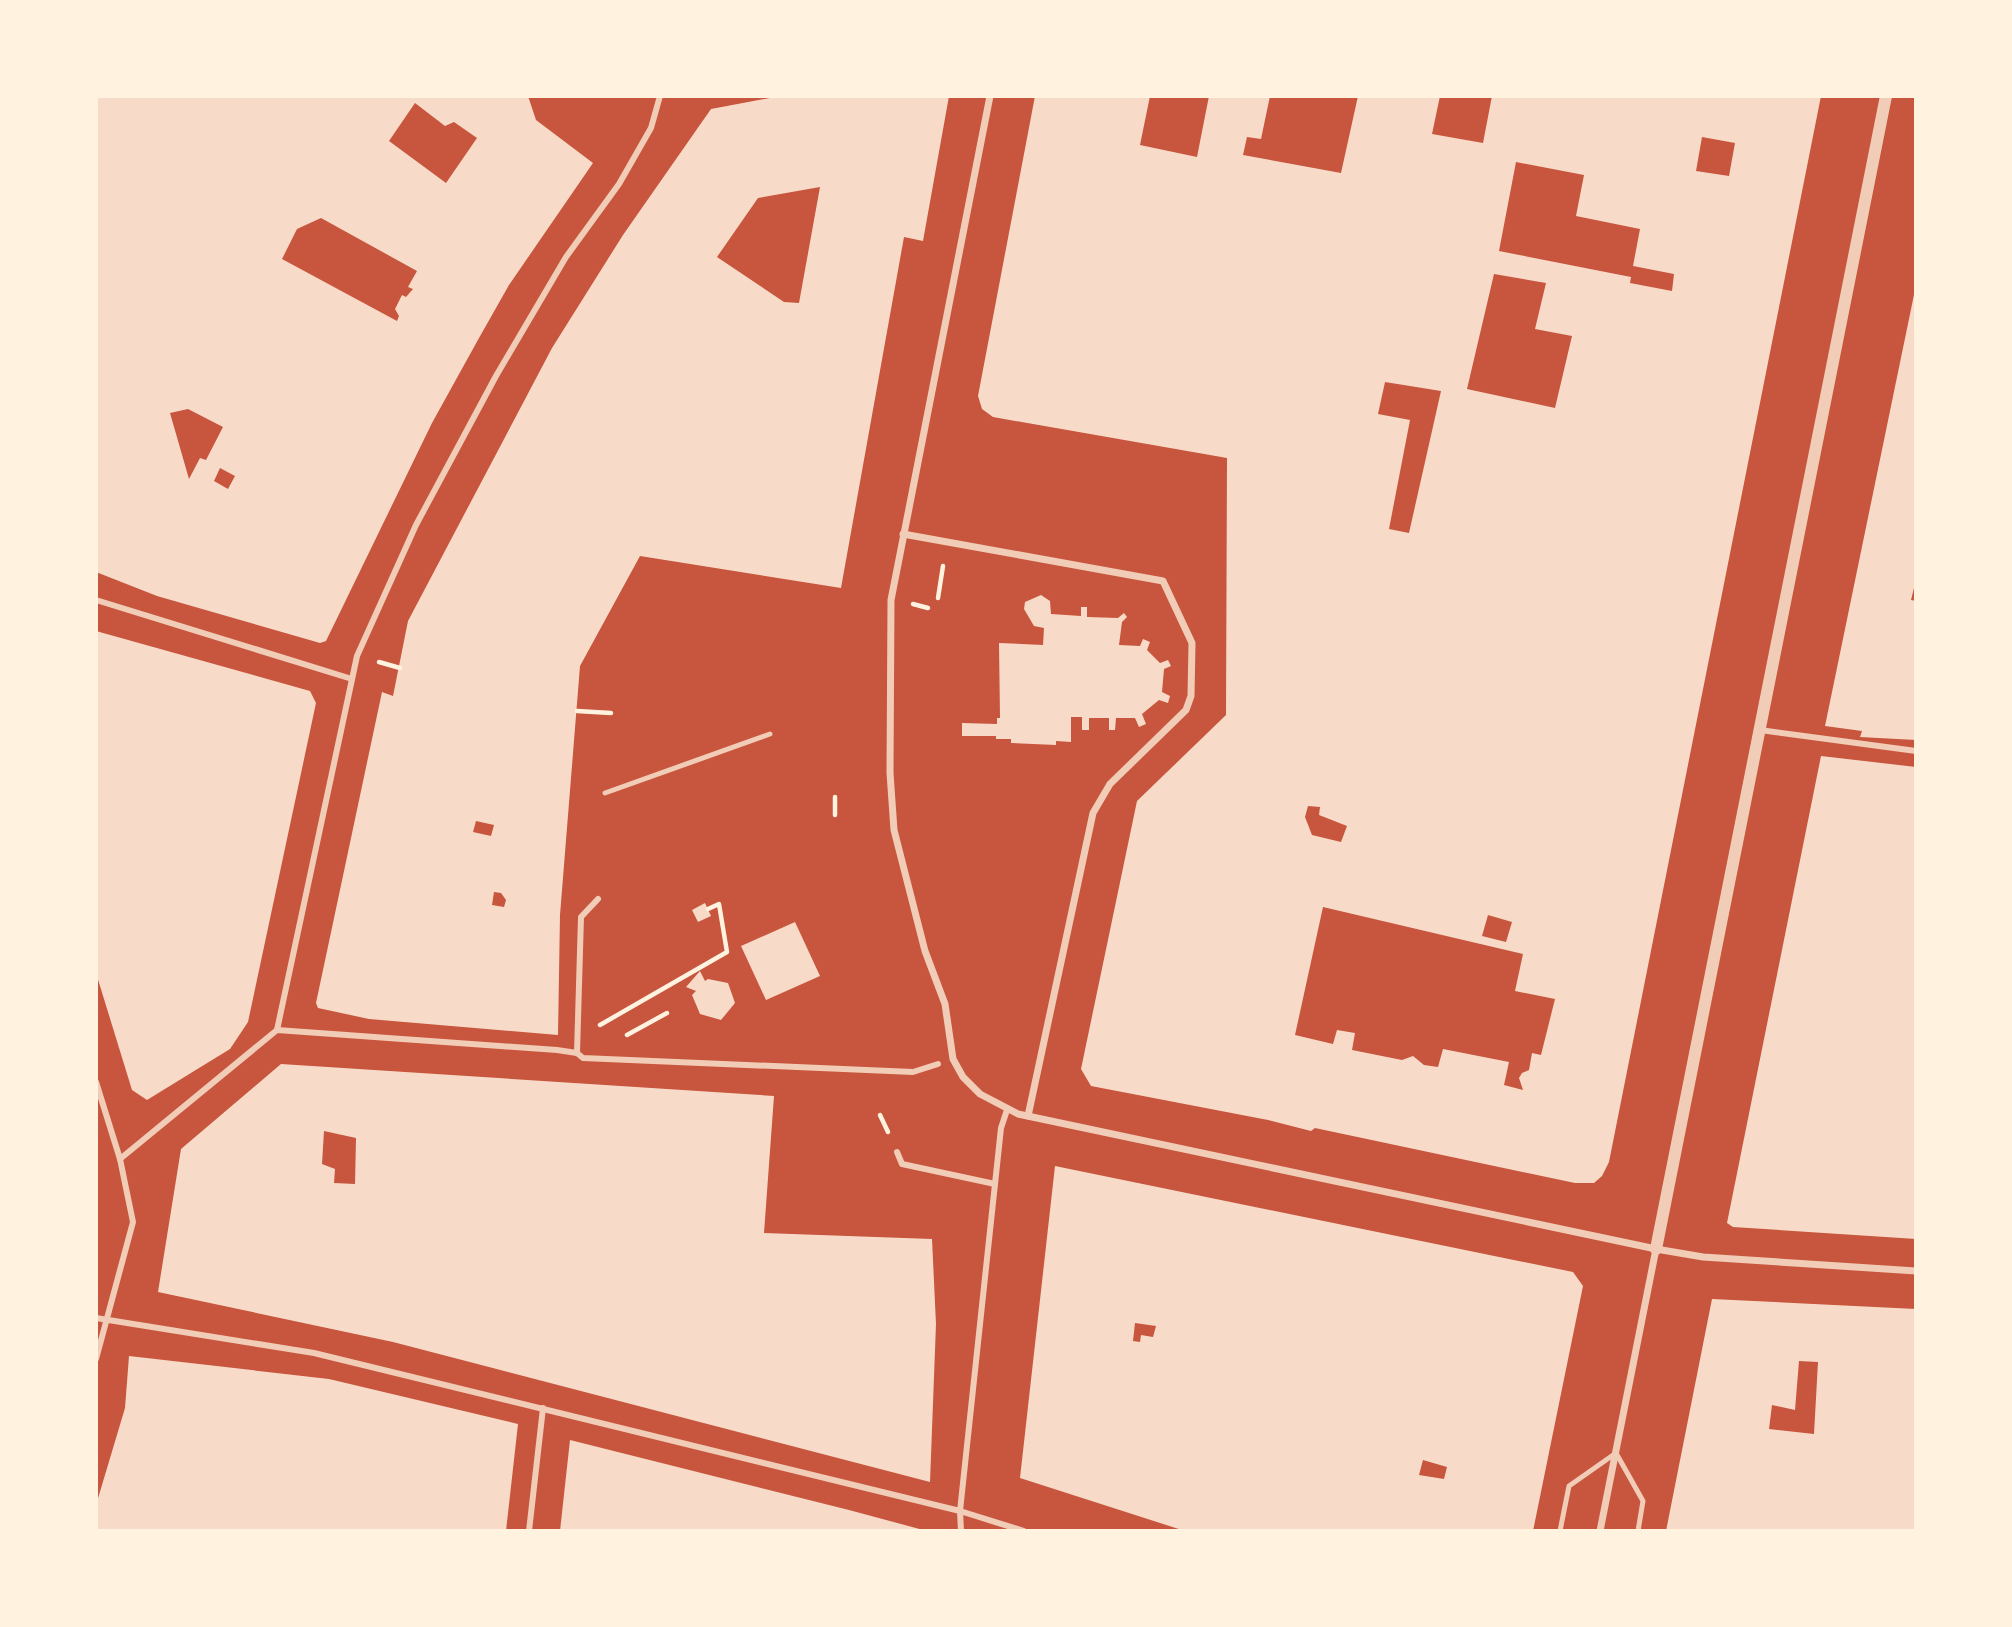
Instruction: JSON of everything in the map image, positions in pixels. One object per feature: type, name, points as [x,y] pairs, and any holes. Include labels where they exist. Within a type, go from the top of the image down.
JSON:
[{"type":"street","points":[[120,1159],[277,1030],[357,656],[416,525],[496,376],[566,257],[619,184],[651,128],[660,96]]},
{"type":"street","points":[[990,96],[903,534],[889,619],[892,815],[928,963],[945,1004],[953,1059],[963,1077],[979,1094],[1007,1110],[1067,1126],[1656,1249],[1703,1256],[1916,1271]]},
{"type":"street","points":[[1600,1531],[1886,96]]},
{"type":"street","points":[[903,534],[1163,581],[1192,643],[1191,696],[1186,710],[1110,784],[1093,813],[1028,1116]]},
{"type":"street","points":[[96,600],[352,679]]},
{"type":"street","points":[[1760,730],[1916,751]]},
{"type":"street","points":[[580,1056],[581,917],[598,899]]},
{"type":"street","points":[[277,1030],[554,1051],[580,1056],[913,1072],[938,1064]]},
{"type":"street","points":[[96,1082],[120,1159],[133,1222],[96,1359]]},
{"type":"street","points":[[961,1531],[960,1511],[1001,1128],[1007,1110]]},
{"type":"street","points":[[897,1152],[902,1164],[995,1184]]},
{"type":"street","points":[[96,1318],[314,1353],[960,1511],[1024,1531]]},
{"type":"street","points":[[529,1531],[543,1408]]},
{"type":"lane","points":[[605,793],[770,734]]},
{"type":"lane","points":[[1560,1531],[1569,1486],[1616,1453],[1643,1501],[1637,1531]]},
{"type":"path","points":[[938,597],[947,541]]},
{"type":"path","points":[[577,711],[611,713]]},
{"type":"path","points":[[835,797],[835,815]]},
{"type":"path","points":[[580,1056],[583,1035],[727,952],[719,904],[708,909]]},
{"type":"path","points":[[616,1040],[667,1013]]},
{"type":"building","points":[[96,96],[528,96],[536,120],[593,163],[509,285],[479,338],[432,423],[326,641],[320,643],[157,596],[96,572]],"holes":[[[415,103],[445,126],[454,122],[477,138],[446,183],[389,141]],[[321,218],[417,271],[408,287],[413,289],[406,297],[402,295],[395,309],[399,316],[397,321],[282,259],[297,229]],[[188,409],[223,427],[206,460],[200,458],[189,479],[170,413]],[[220,468],[235,476],[228,489],[214,481]]]},
{"type":"building","points":[[780,96],[949,96],[923,241],[904,237],[841,588],[640,556],[580,666],[560,915],[558,1035],[369,1019],[318,1008],[316,1003],[382,692],[393,696],[408,621],[552,348],[623,235],[711,109]],"holes":[[[820,187],[799,303],[784,302],[717,257],[758,198]],[[476,821],[494,825],[491,836],[473,832]],[[494,892],[501,893],[506,900],[504,907],[492,905]]]},
{"type":"building","points":[[1035,96],[1150,96],[1140,145],[1197,157],[1209,96],[1270,96],[1261,139],[1247,137],[1243,155],[1341,173],[1358,96],[1440,96],[1432,134],[1483,143],[1492,96],[1821,96],[1609,1162],[1602,1176],[1594,1183],[1575,1183],[1315,1128],[1311,1131],[1268,1120],[1091,1086],[1081,1069],[1137,801],[1226,715],[1227,458],[993,417],[982,409],[978,396]],"holes":[[[1702,137],[1735,143],[1729,176],[1696,171]],[[1516,162],[1584,175],[1576,216],[1640,229],[1633,266],[1674,274],[1672,291],[1630,283],[1631,277],[1499,251]],[[1494,274],[1546,283],[1535,329],[1572,336],[1555,408],[1467,389]],[[1385,382],[1441,391],[1409,533],[1389,529],[1410,420],[1378,414]],[[1308,806],[1320,807],[1319,815],[1347,826],[1341,842],[1312,835],[1305,817]],[[1323,907],[1523,954],[1515,991],[1555,999],[1541,1055],[1532,1053],[1529,1070],[1519,1078],[1523,1090],[1504,1085],[1509,1062],[1443,1049],[1438,1067],[1424,1065],[1413,1056],[1402,1060],[1352,1050],[1355,1033],[1337,1030],[1333,1044],[1295,1035]],[[1488,915],[1512,922],[1506,942],[1482,936]]]},
{"type":"building","points":[[1916,285],[1916,580],[1911,600],[1916,601],[1916,740],[1860,737],[1862,731],[1825,726]]},
{"type":"building","points":[[1041,595],[1050,601],[1051,614],[1081,616],[1081,607],[1087,607],[1087,617],[1118,618],[1124,613],[1127,617],[1122,622],[1119,645],[1140,646],[1143,639],[1150,642],[1147,650],[1160,663],[1168,660],[1171,666],[1164,669],[1162,692],[1170,696],[1168,703],[1159,700],[1142,714],[1146,724],[1139,727],[1135,718],[1116,718],[1115,730],[1109,730],[1109,718],[1089,718],[1089,730],[1082,730],[1082,717],[1071,717],[1071,742],[1056,741],[1056,745],[1011,743],[1011,739],[996,739],[996,736],[962,736],[962,723],[997,724],[997,718],[1000,718],[999,643],[1043,645],[1044,628],[1034,626],[1024,609],[1025,602]]},
{"type":"building","points":[[96,631],[310,691],[316,703],[248,1022],[230,1049],[147,1100],[132,1090],[96,973]]},
{"type":"building","points":[[1821,756],[1916,767],[1916,1239],[1733,1227],[1727,1223]]},
{"type":"building","points":[[705,903],[711,916],[698,922],[692,910]]},
{"type":"building","points":[[795,922],[820,976],[766,1000],[741,946]]},
{"type":"building","points":[[700,971],[705,981],[708,979],[728,983],[735,1003],[721,1020],[700,1014],[692,995],[696,991],[686,987]]},
{"type":"building","points":[[281,1064],[774,1096],[764,1233],[932,1239],[936,1324],[930,1482],[393,1342],[158,1292],[181,1149]],"holes":[[[324,1131],[356,1138],[355,1184],[334,1183],[335,1169],[322,1164]]]},
{"type":"building","points":[[1055,1166],[1573,1272],[1583,1286],[1533,1531],[1185,1531],[1020,1478]],"holes":[[[1135,1323],[1156,1326],[1153,1337],[1141,1335],[1140,1342],[1133,1341]],[[1423,1460],[1447,1467],[1444,1479],[1419,1475]]]},
{"type":"building","points":[[1712,1299],[1916,1309],[1916,1531],[1666,1531]],"holes":[[[1799,1361],[1818,1362],[1814,1434],[1769,1429],[1772,1405],[1795,1410]]]},
{"type":"building","points":[[129,1356],[329,1379],[518,1424],[506,1531],[96,1531],[96,1505],[125,1408]]},
{"type":"building","points":[[570,1440],[849,1510],[927,1531],[560,1531]]}]
